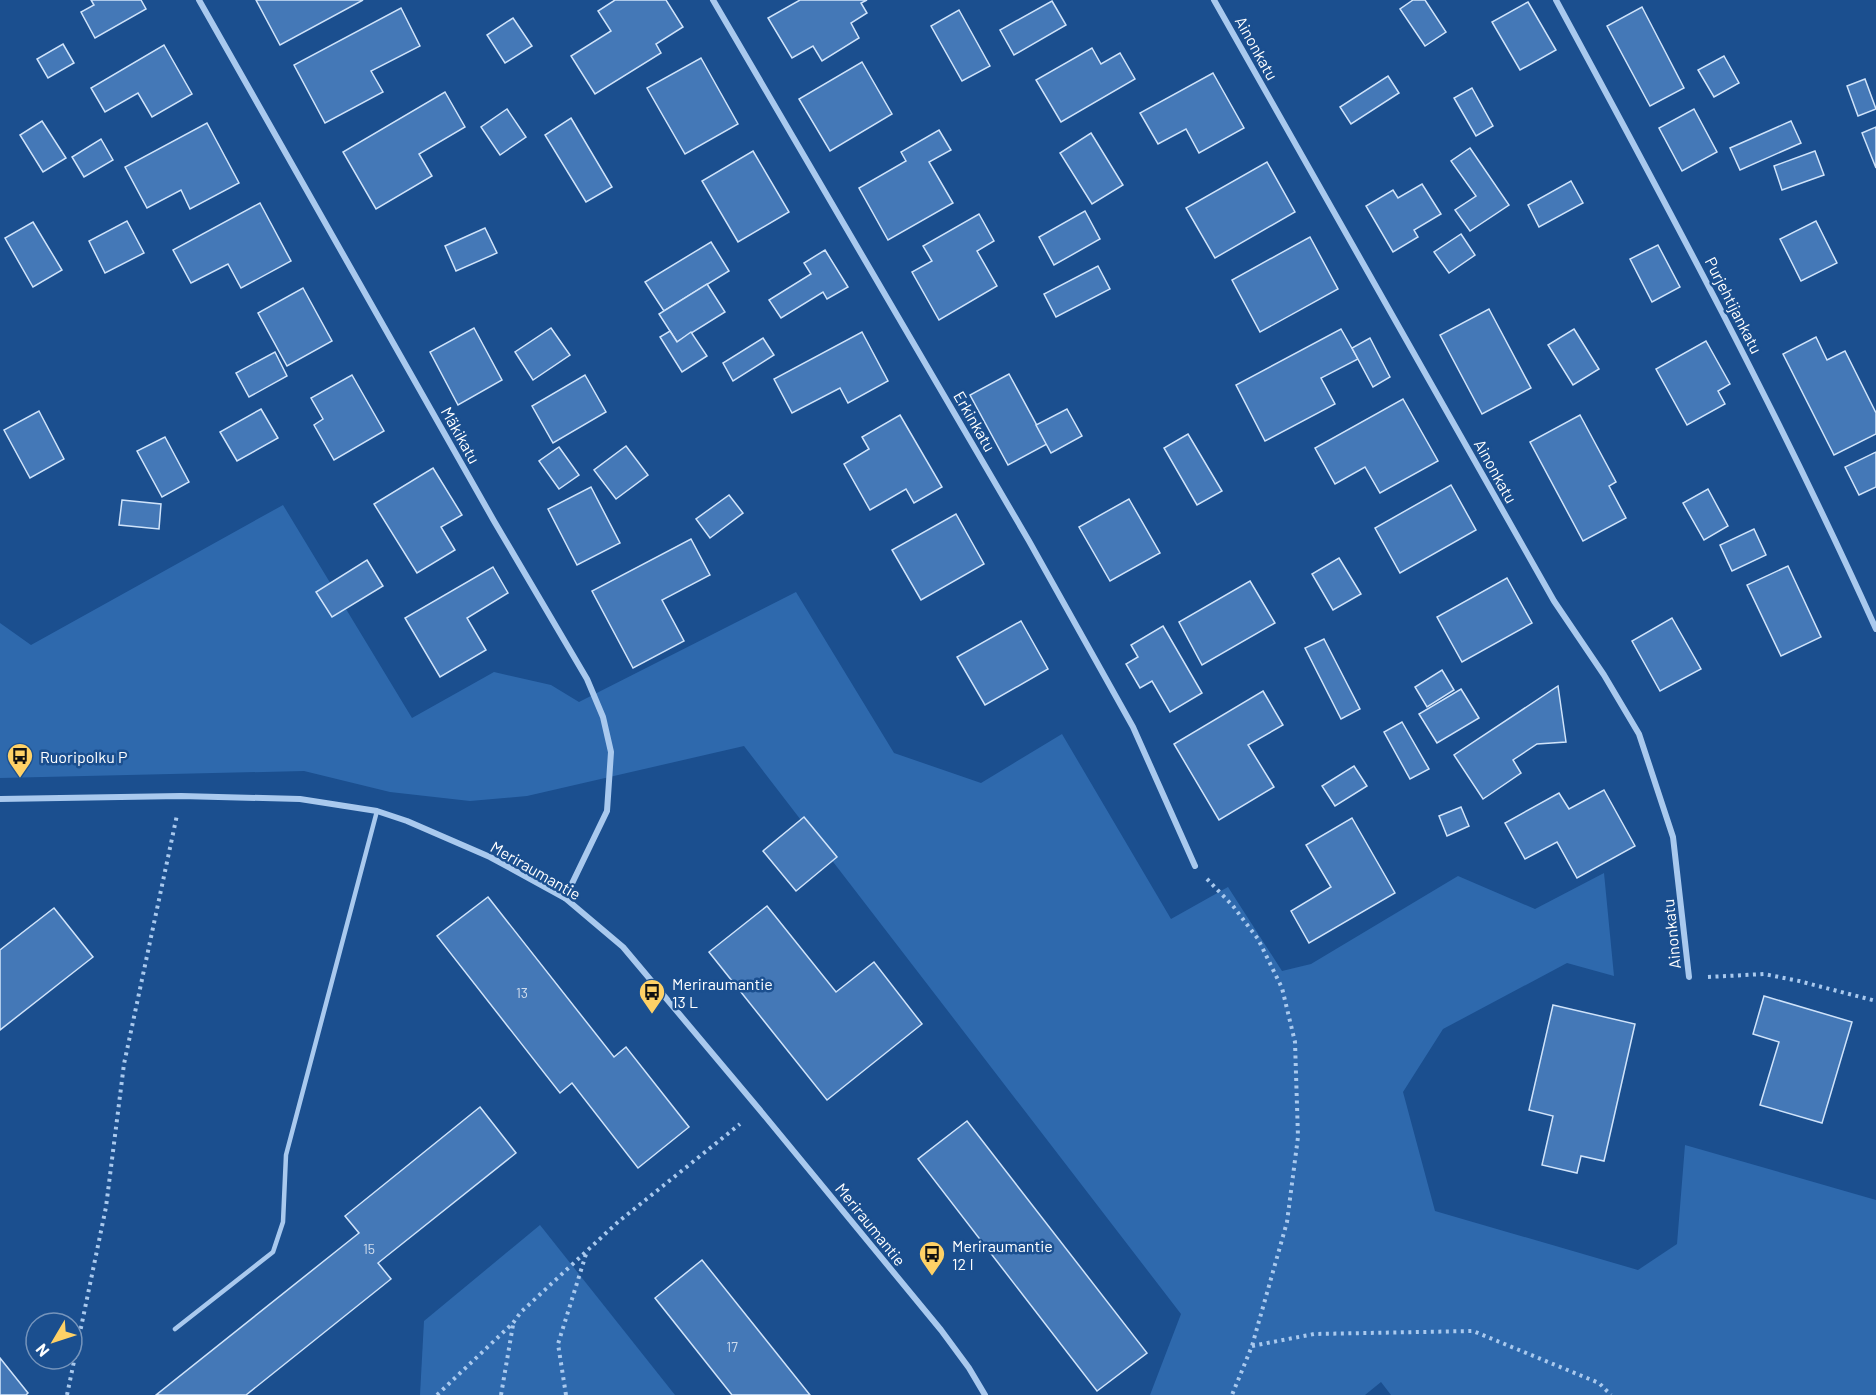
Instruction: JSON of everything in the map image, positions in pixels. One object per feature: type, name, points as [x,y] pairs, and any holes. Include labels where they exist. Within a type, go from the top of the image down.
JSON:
[{"type":"street","name":"Mäkikatu","points":[[199,0],[586,679],[603,717],[611,752],[607,812],[565,898]]},
{"type":"street","name":"Erkinkatu","points":[[713,0],[1029,541],[1132,727],[1195,866]]},
{"type":"street","name":"Ainonkatu","points":[[1214,0],[1554,601],[1604,675],[1639,735],[1673,837],[1689,978]]},
{"type":"street","name":"Purjehtijankatu","points":[[1556,0],[1699,266],[1828,523],[1876,629]]},
{"type":"street","name":"Meriraumantie","points":[[0,800],[181,796],[300,799],[377,811],[407,821],[490,857],[565,898],[623,947],[941,1330],[969,1368],[985,1395]]},
{"type":"lane","points":[[175,1329],[273,1252],[283,1222],[286,1155],[377,811]]},
{"type":"path","points":[[67,1395],[105,1207],[124,1064],[181,796]]},
{"type":"path","points":[[1195,866],[1233,906],[1258,939],[1282,988],[1295,1042],[1298,1137],[1287,1222],[1252,1346],[1232,1395]]},
{"type":"path","points":[[1689,978],[1764,974],[1876,1001]]},
{"type":"path","points":[[437,1395],[513,1323],[521,1312],[618,1222],[740,1124]]},
{"type":"path","points":[[566,1395],[558,1344],[587,1251]]},
{"type":"path","points":[[501,1395],[513,1323]]},
{"type":"path","points":[[1252,1346],[1314,1334],[1473,1331],[1599,1383],[1611,1395]]},
{"type":"shaded area","points":[[283,505],[412,718],[494,672],[551,685],[579,702],[796,592],[894,753],[981,783],[1062,734],[1171,919],[1228,887],[1282,971],[1311,964],[1458,876],[1535,909],[1604,873],[1614,976],[1567,963],[1443,1029],[1403,1092],[1435,1211],[1638,1270],[1677,1244],[1685,1145],[1876,1200],[1876,1395],[1391,1395],[1381,1382],[1365,1395],[1150,1395],[1181,1314],[744,746],[527,796],[470,801],[390,792],[304,771],[0,778],[0,623],[31,645]]},
{"type":"shaded area","points":[[540,1225],[675,1395],[420,1395],[424,1321]]},
{"type":"building","points":[[91,0],[141,0],[146,9],[95,38],[81,12],[94,5]]},
{"type":"building","points":[[256,0],[363,0],[280,45]]},
{"type":"building","points":[[615,0],[666,0],[683,27],[656,44],[661,53],[595,94],[571,56],[611,31],[598,11]]},
{"type":"building","points":[[800,0],[867,0],[861,3],[867,13],[851,23],[859,38],[822,61],[813,46],[792,58],[768,18]]},
{"type":"building","points":[[1413,0],[1425,0],[1446,32],[1425,46],[1400,9]]},
{"type":"building","points":[[1052,1],[1066,25],[1014,55],[1000,30]]},
{"type":"building","points":[[1528,2],[1556,50],[1520,70],[1492,22]]},
{"type":"building","points":[[1642,7],[1684,88],[1650,106],[1607,26]]},
{"type":"building","points":[[401,8],[420,46],[371,71],[383,92],[325,123],[294,65]]},
{"type":"building","points":[[959,10],[990,66],[962,81],[931,26]]},
{"type":"building","points":[[513,18],[532,46],[505,63],[487,35]]},
{"type":"building","points":[[63,44],[74,63],[48,78],[37,59]]},
{"type":"building","points":[[164,45],[192,94],[152,117],[138,93],[105,112],[91,88]]},
{"type":"building","points":[[1092,48],[1101,64],[1120,53],[1135,79],[1061,122],[1036,80]]},
{"type":"building","points":[[1724,56],[1739,83],[1714,97],[1698,70]]},
{"type":"building","points":[[701,58],[738,124],[685,154],[647,88]]},
{"type":"building","points":[[862,62],[892,114],[830,151],[799,99]]},
{"type":"building","points":[[1213,73],[1244,128],[1199,153],[1186,129],[1158,144],[1140,113]]},
{"type":"building","points":[[1388,76],[1399,93],[1351,124],[1340,107]]},
{"type":"building","points":[[1865,79],[1876,109],[1858,116],[1847,86]]},
{"type":"building","points":[[1472,88],[1493,126],[1476,136],[1454,98]]},
{"type":"building","points":[[445,92],[465,127],[419,154],[432,176],[376,209],[343,152]]},
{"type":"building","points":[[507,109],[526,137],[500,155],[481,127]]},
{"type":"building","points":[[1694,109],[1717,152],[1682,171],[1659,128]]},
{"type":"building","points":[[571,118],[612,187],[586,202],[545,135]]},
{"type":"building","points":[[42,121],[66,158],[43,172],[20,135]]},
{"type":"building","points":[[1791,121],[1801,143],[1740,170],[1730,148]]},
{"type":"building","points":[[207,123],[239,183],[190,209],[181,190],[147,208],[125,167]]},
{"type":"building","points":[[1876,127],[1876,168],[1862,133]]},
{"type":"building","points":[[939,130],[951,150],[929,162],[953,203],[888,240],[859,188],[906,161],[901,152]]},
{"type":"building","points":[[1091,133],[1123,185],[1092,204],[1060,153]]},
{"type":"building","points":[[101,139],[113,160],[84,177],[72,157]]},
{"type":"building","points":[[1470,148],[1509,205],[1470,231],[1455,210],[1476,196],[1451,161]]},
{"type":"building","points":[[753,151],[789,212],[738,242],[702,181]]},
{"type":"building","points":[[1815,151],[1824,175],[1782,190],[1774,166]]},
{"type":"building","points":[[1267,162],[1295,212],[1215,258],[1186,208]]},
{"type":"building","points":[[1571,181],[1583,203],[1539,227],[1528,205]]},
{"type":"building","points":[[1422,184],[1441,214],[1414,230],[1418,237],[1393,252],[1366,206],[1393,190],[1398,198]]},
{"type":"building","points":[[260,203],[291,261],[241,288],[228,264],[191,283],[173,250]]},
{"type":"building","points":[[1085,211],[1100,239],[1054,265],[1039,237]]},
{"type":"building","points":[[979,214],[994,241],[977,251],[997,286],[939,320],[912,272],[932,261],[923,246]]},
{"type":"building","points":[[127,221],[144,253],[105,273],[89,241]]},
{"type":"building","points":[[1816,221],[1837,263],[1801,281],[1780,239]]},
{"type":"building","points":[[33,222],[62,270],[33,287],[5,238]]},
{"type":"building","points":[[485,228],[497,253],[456,271],[445,246]]},
{"type":"building","points":[[1461,234],[1475,255],[1449,273],[1434,252]]},
{"type":"building","points":[[1310,237],[1338,289],[1260,332],[1232,280]]},
{"type":"building","points":[[711,242],[729,271],[664,311],[645,282]]},
{"type":"building","points":[[1658,245],[1680,287],[1652,302],[1630,259]]},
{"type":"building","points":[[825,250],[848,287],[827,299],[823,292],[781,318],[769,300],[811,274],[804,263]]},
{"type":"building","points":[[1098,266],[1110,289],[1056,317],[1044,294]]},
{"type":"building","points":[[707,284],[725,312],[677,342],[659,314]]},
{"type":"building","points":[[303,288],[332,341],[287,366],[258,313]]},
{"type":"building","points":[[1489,309],[1531,388],[1482,414],[1440,335]]},
{"type":"building","points":[[474,328],[502,380],[458,405],[430,352]]},
{"type":"building","points":[[551,328],[570,355],[533,380],[515,352]]},
{"type":"building","points":[[1341,329],[1358,359],[1321,378],[1335,404],[1265,441],[1236,385]]},
{"type":"building","points":[[1574,329],[1599,369],[1573,385],[1548,345]]},
{"type":"building","points":[[670,331],[677,342],[691,332],[707,356],[682,372],[660,337]]},
{"type":"building","points":[[862,332],[888,381],[848,403],[840,388],[792,413],[774,379]]},
{"type":"building","points":[[1816,337],[1827,360],[1845,351],[1876,413],[1876,434],[1834,455],[1783,354]]},
{"type":"building","points":[[763,338],[774,355],[733,381],[723,363]]},
{"type":"building","points":[[1370,338],[1390,377],[1373,387],[1352,348]]},
{"type":"building","points":[[1706,341],[1730,384],[1718,391],[1725,404],[1687,425],[1656,369]]},
{"type":"building","points":[[275,352],[287,376],[249,397],[236,373]]},
{"type":"building","points":[[1009,374],[1047,444],[1008,465],[970,395]]},
{"type":"building","points":[[352,375],[384,431],[334,460],[314,425],[323,419],[311,398]]},
{"type":"building","points":[[585,375],[606,412],[553,443],[532,406]]},
{"type":"building","points":[[1403,399],[1438,461],[1380,493],[1365,467],[1335,484],[1315,448]]},
{"type":"building","points":[[261,409],[278,438],[237,461],[220,432]]},
{"type":"building","points":[[1067,409],[1082,436],[1051,453],[1036,425]]},
{"type":"building","points":[[39,411],[64,459],[30,478],[4,430]]},
{"type":"building","points":[[900,415],[942,487],[914,503],[906,489],[870,510],[844,464],[869,449],[862,437]]},
{"type":"building","points":[[1580,415],[1616,482],[1609,486],[1626,518],[1583,541],[1530,442]]},
{"type":"building","points":[[1188,434],[1222,491],[1197,505],[1164,448]]},
{"type":"building","points":[[165,437],[189,482],[162,497],[137,451]]},
{"type":"building","points":[[626,446],[648,475],[616,499],[594,470]]},
{"type":"building","points":[[559,447],[579,475],[559,489],[539,461]]},
{"type":"building","points":[[1876,452],[1876,487],[1859,495],[1845,467]]},
{"type":"building","points":[[433,468],[462,515],[441,527],[455,550],[417,573],[374,504]]},
{"type":"building","points":[[1451,485],[1476,530],[1400,573],[1375,528]]},
{"type":"building","points":[[591,487],[620,543],[577,565],[548,509]]},
{"type":"building","points":[[1708,489],[1728,526],[1704,540],[1683,503]]},
{"type":"building","points":[[729,495],[743,513],[710,538],[696,519]]},
{"type":"building","points":[[1129,499],[1160,553],[1110,581],[1079,527]]},
{"type":"building","points":[[122,500],[161,504],[159,529],[119,525]]},
{"type":"building","points":[[956,514],[984,564],[921,600],[892,550]]},
{"type":"building","points":[[1754,529],[1766,555],[1732,571],[1720,545]]},
{"type":"building","points":[[691,539],[710,575],[662,600],[684,641],[633,668],[592,591]]},
{"type":"building","points":[[1339,558],[1361,594],[1333,610],[1312,574]]},
{"type":"building","points":[[367,560],[383,586],[332,617],[316,592]]},
{"type":"building","points":[[1788,566],[1821,637],[1781,656],[1747,585]]},
{"type":"building","points":[[493,567],[508,593],[467,618],[486,650],[440,677],[405,618]]},
{"type":"building","points":[[1507,578],[1532,623],[1462,662],[1437,617]]},
{"type":"building","points":[[1250,581],[1275,623],[1202,665],[1179,622]]},
{"type":"building","points":[[1672,618],[1701,669],[1660,691],[1632,641]]},
{"type":"building","points":[[1021,621],[1048,669],[985,705],[957,657]]},
{"type":"building","points":[[1163,626],[1202,693],[1170,712],[1152,681],[1140,688],[1126,664],[1138,657],[1131,645]]},
{"type":"building","points":[[1324,639],[1360,709],[1341,719],[1305,648]]},
{"type":"building","points":[[1442,670],[1454,690],[1427,707],[1415,687]]},
{"type":"building","points":[[1558,686],[1566,742],[1537,744],[1513,760],[1521,773],[1483,799],[1454,755]]},
{"type":"building","points":[[1461,689],[1479,718],[1437,743],[1419,714]]},
{"type":"building","points":[[1263,691],[1283,725],[1248,745],[1274,787],[1219,820],[1174,744]]},
{"type":"building","points":[[1402,722],[1429,769],[1410,779],[1384,732]]},
{"type":"building","points":[[1354,766],[1367,786],[1335,806],[1322,786]]},
{"type":"building","points":[[1604,790],[1635,846],[1577,878],[1557,842],[1525,859],[1505,823],[1559,793],[1569,809]]},
{"type":"building","points":[[1461,807],[1469,826],[1447,836],[1439,816]]},
{"type":"building","points":[[804,817],[837,857],[796,891],[763,851]]},
{"type":"building","points":[[1352,818],[1395,893],[1309,943],[1291,911],[1331,887],[1306,845]]},
{"type":"building","points":[[488,897],[614,1057],[626,1047],[689,1127],[638,1168],[572,1083],[560,1093],[437,936]]},
{"type":"building","points":[[767,906],[836,992],[874,962],[922,1024],[827,1100],[709,952]]},
{"type":"building","points":[[54,908],[93,957],[0,1030],[0,950]]},
{"type":"building","points":[[1764,996],[1852,1022],[1822,1123],[1760,1105],[1779,1042],[1753,1034]]},
{"type":"building","points":[[1553,1005],[1635,1024],[1604,1161],[1581,1156],[1577,1173],[1542,1165],[1553,1116],[1529,1110]]},
{"type":"building","points":[[480,1107],[516,1153],[378,1263],[391,1279],[246,1395],[156,1395],[359,1233],[345,1216]]},
{"type":"building","points":[[967,1121],[1147,1353],[1097,1391],[918,1159]]},
{"type":"building","points":[[702,1260],[810,1395],[732,1395],[655,1298]]},
{"type":"building","points":[[0,1358],[28,1393],[26,1395],[0,1395]]},
{"type":"place","name":"Ruoripolku P","points":[[20,779]]},
{"type":"place","name":"Meriraumantie 13 L","points":[[652,1015]]},
{"type":"place","name":"Meriraumantie 12 I","points":[[932,1277]]}]
